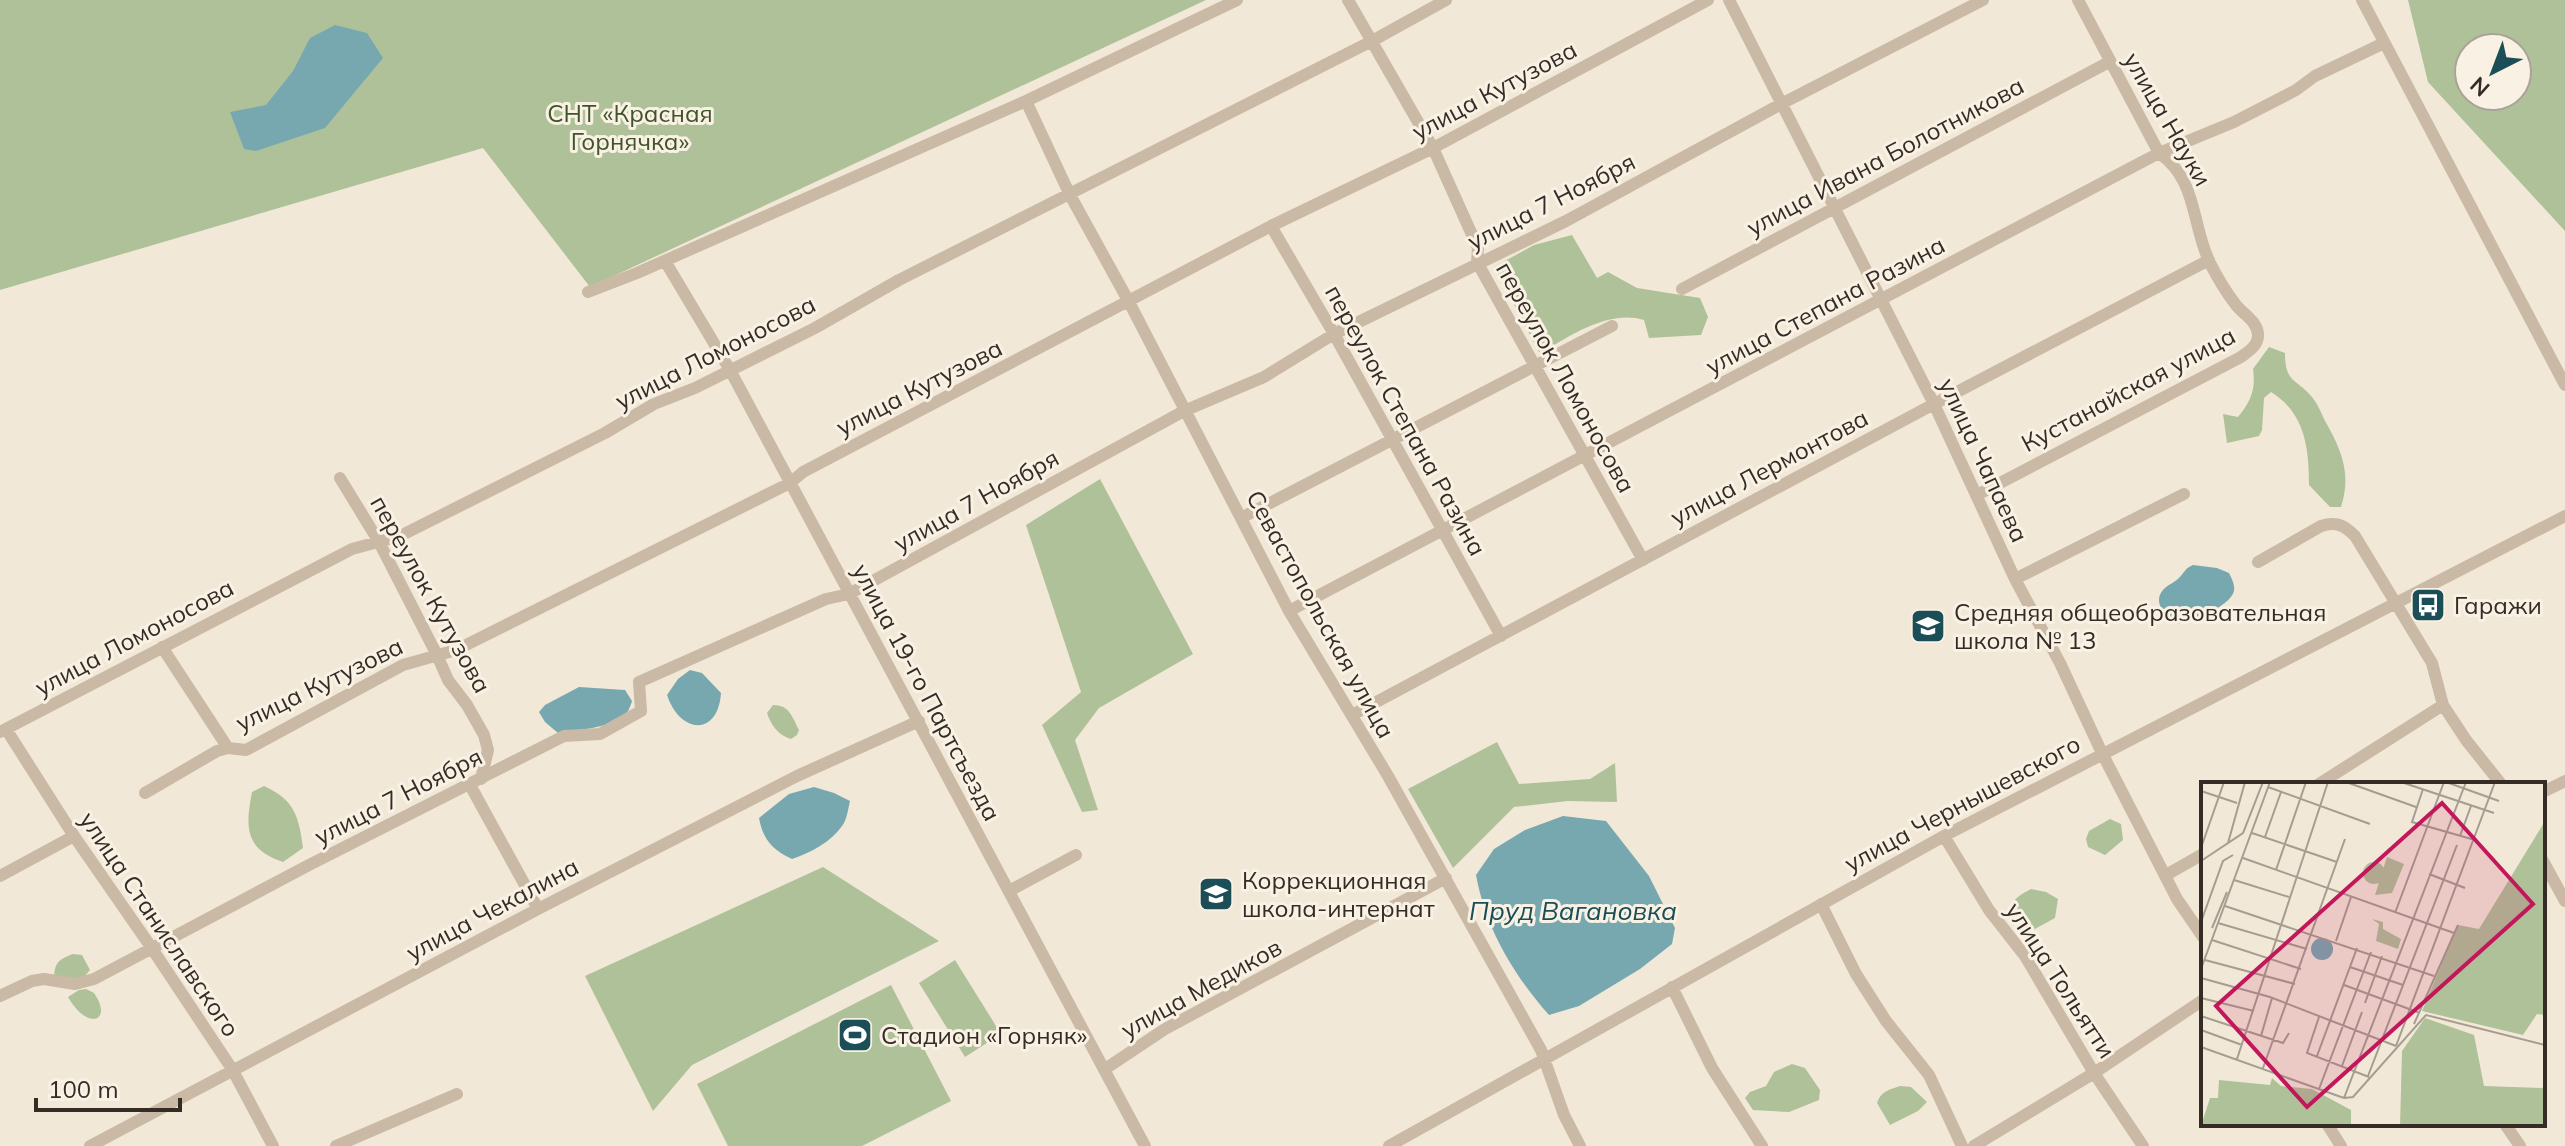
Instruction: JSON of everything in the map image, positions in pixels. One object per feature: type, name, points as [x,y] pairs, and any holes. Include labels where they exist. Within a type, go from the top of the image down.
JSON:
[{"type":"street","points":[[588,292],[1026,101],[1237,0]]},
{"type":"street","name":"переулок Ломоносова","points":[[1348,0],[1433,148],[1478,248],[1477,262],[1643,560]]},
{"type":"street","name":"улица Ломоносова","points":[[3,730],[352,549],[400,536],[605,433],[654,404],[815,328],[899,280],[1372,41],[1446,0]]},
{"type":"street","name":"улица Кутузова","points":[[145,793],[217,751],[228,748],[246,750],[403,665],[456,650],[790,483],[803,472],[1271,226],[1433,148],[1708,0]]},
{"type":"street","name":"улица Чапаева","points":[[1729,0],[1934,404],[2015,579],[2060,663],[2102,753],[2177,899],[2201,934]]},
{"type":"street","name":"улица 7 Ноября","points":[[0,996],[32,981],[44,979],[75,984],[94,979],[564,736],[600,734],[641,711],[639,682],[826,599],[849,594],[1184,411],[1264,377],[1334,334],[1566,221],[1783,103],[1983,0]]},
{"type":"street","name":"улица Науки","points":[[2078,0],[2159,153],[2173,163],[2187,186],[2209,260],[2238,308],[2255,323],[2259,336],[2256,344]]},
{"type":"street","points":[[2362,0],[2565,385]]},
{"type":"street","name":"улица Степана Разина","points":[[1289,611],[2159,153],[2234,122],[2296,90],[2315,76],[2384,43]]},
{"type":"street","name":"улица Ивана Болотникова","points":[[1682,289],[2109,62]]},
{"type":"street","name":"Севастопольская улица","points":[[1026,101],[1070,195],[1289,611],[1446,878],[1544,1058],[1564,1115],[1580,1146]]},
{"type":"street","name":"переулок Степана Разина","points":[[1271,226],[1501,636]]},
{"type":"street","name":"улица Лермонтова","points":[[1352,715],[2209,260]]},
{"type":"street","name":"улица 19-го Партсъезда","points":[[665,261],[730,370],[1145,1146]]},
{"type":"street","points":[[1241,518],[1612,326]]},
{"type":"street","name":"Кустанайская улица","points":[[1977,495],[2241,357],[2256,344]]},
{"type":"street","name":"переулок Кутузова","points":[[340,478],[379,542],[448,680],[484,735],[488,750],[476,782]]},
{"type":"street","points":[[2015,579],[2184,494]]},
{"type":"street","name":"улица Чернышевского","points":[[1389,1146],[1944,836],[2565,516]]},
{"type":"street","points":[[2258,562],[2331,522],[2341,524],[2355,536],[2432,663],[2443,705],[2499,782]]},
{"type":"street","points":[[162,647],[228,748]]},
{"type":"street","points":[[2322,782],[2443,705]]},
{"type":"street","name":"улица Чекалина","points":[[90,1146],[797,776],[919,721]]},
{"type":"street","name":"улица Станиславского","points":[[3,730],[232,1069],[273,1146]]},
{"type":"street","points":[[2545,791],[2565,781]]},
{"type":"street","points":[[476,782],[538,909]]},
{"type":"street","points":[[0,876],[74,836]]},
{"type":"street","name":"улица Тольятти","points":[[1944,836],[1989,910],[2025,956],[2094,1073],[2143,1146]]},
{"type":"street","points":[[1009,891],[1076,855]]},
{"type":"street","points":[[2166,875],[2201,855]]},
{"type":"street","points":[[2545,865],[2565,901]]},
{"type":"street","name":"улица Медиков","points":[[1105,1069],[1165,1029],[1446,878]]},
{"type":"street","points":[[1821,904],[1856,974],[1886,1021],[1929,1075],[1962,1146]]},
{"type":"street","points":[[1672,987],[1712,1068],[1762,1146]]},
{"type":"street","points":[[1974,1146],[2094,1073],[2201,1001]]},
{"type":"street","points":[[336,1146],[457,1094]]},
{"type":"street","points":[[2328,1126],[2341,1146]]},
{"type":"street","points":[[2506,1126],[2520,1146]]},
{"type":"green space","name":"СНТ «Красная Горнячка»","points":[[0,0],[1206,0],[590,287],[483,148],[0,290]]},
{"type":"green space","points":[[2408,0],[2565,0],[2565,231],[2456,112],[2533,112],[2533,32],[2453,32],[2453,109],[2428,82]]},
{"type":"green space","points":[[1572,235],[1597,278],[1608,272],[1637,288],[1700,298],[1708,317],[1701,335],[1649,338],[1644,320],[1617,318],[1590,326],[1540,354],[1494,267],[1534,245]]},
{"type":"green space","points":[[2269,347],[2285,353],[2289,375],[2314,399],[2335,441],[2345,472],[2341,507],[2330,507],[2309,485],[2303,432],[2291,410],[2271,392],[2264,398],[2259,436],[2227,443],[2223,414],[2238,417],[2253,389],[2253,369]]},
{"type":"green space","points":[[1100,479],[1193,654],[1099,708],[1075,740],[1098,810],[1082,812],[1042,725],[1081,692],[1026,525]]},
{"type":"green space","points":[[773,705],[787,709],[792,716],[799,730],[791,739],[779,732],[771,722],[767,713]]},
{"type":"green space","points":[[1497,742],[1519,784],[1590,779],[1615,763],[1617,802],[1568,801],[1514,807],[1453,868],[1408,789]]},
{"type":"green space","points":[[264,786],[283,797],[294,811],[300,827],[303,848],[283,862],[261,851],[251,836],[249,816],[252,792]]},
{"type":"green space","points":[[2110,819],[2121,824],[2123,840],[2105,855],[2088,847],[2086,839],[2089,831]]},
{"type":"green space","points":[[823,867],[939,941],[692,1065],[653,1111],[585,976]]},
{"type":"green space","points":[[2031,889],[2058,899],[2055,918],[2029,932],[2022,929],[2010,912],[2014,901]]},
{"type":"green space","points":[[73,954],[82,955],[90,970],[82,979],[54,978],[58,962]]},
{"type":"green space","points":[[955,960],[1001,1034],[965,1057],[919,983]]},
{"type":"green space","name":"Стадион «Горняк»","points":[[891,985],[951,1101],[862,1146],[728,1146],[697,1084]]},
{"type":"green space","points":[[86,989],[94,993],[99,1003],[101,1011],[96,1019],[83,1015],[68,997]]},
{"type":"green space","points":[[1792,1064],[1805,1068],[1820,1090],[1819,1100],[1789,1112],[1753,1110],[1745,1098],[1750,1092],[1766,1086],[1774,1072]]},
{"type":"green space","points":[[1900,1086],[1911,1087],[1927,1102],[1918,1111],[1890,1125],[1877,1103],[1878,1099]]},
{"type":"water","points":[[335,25],[367,33],[383,58],[325,128],[256,151],[244,149],[230,112],[266,105],[293,71],[310,38]]},
{"type":"water","points":[[2193,565],[2229,573],[2234,591],[2217,608],[2189,621],[2174,624],[2161,608],[2160,595]]},
{"type":"water","points":[[690,670],[702,673],[721,693],[713,717],[698,725],[680,717],[667,695],[678,679]]},
{"type":"water","points":[[579,687],[625,690],[632,702],[627,713],[614,722],[558,733],[539,712],[545,705]]},
{"type":"water","points":[[814,787],[850,801],[846,818],[826,842],[792,859],[770,843],[759,818],[789,794]]},
{"type":"water","name":"Пруд Вагановка","points":[[1563,816],[1606,821],[1649,876],[1675,928],[1672,944],[1640,969],[1579,1006],[1549,1015],[1503,950],[1487,914],[1476,875],[1494,849],[1525,830]]},
{"type":"place","name":"Гаражи","points":[[2428,605]]},
{"type":"place","name":"Средняя общеобразовательная школа № 13","points":[[1928,626]]},
{"type":"place","name":"Коррекционная школа-интернат","points":[[1216,894]]},
{"type":"place","name":"Стадион «Горняк»","points":[[855,1035]]}]
